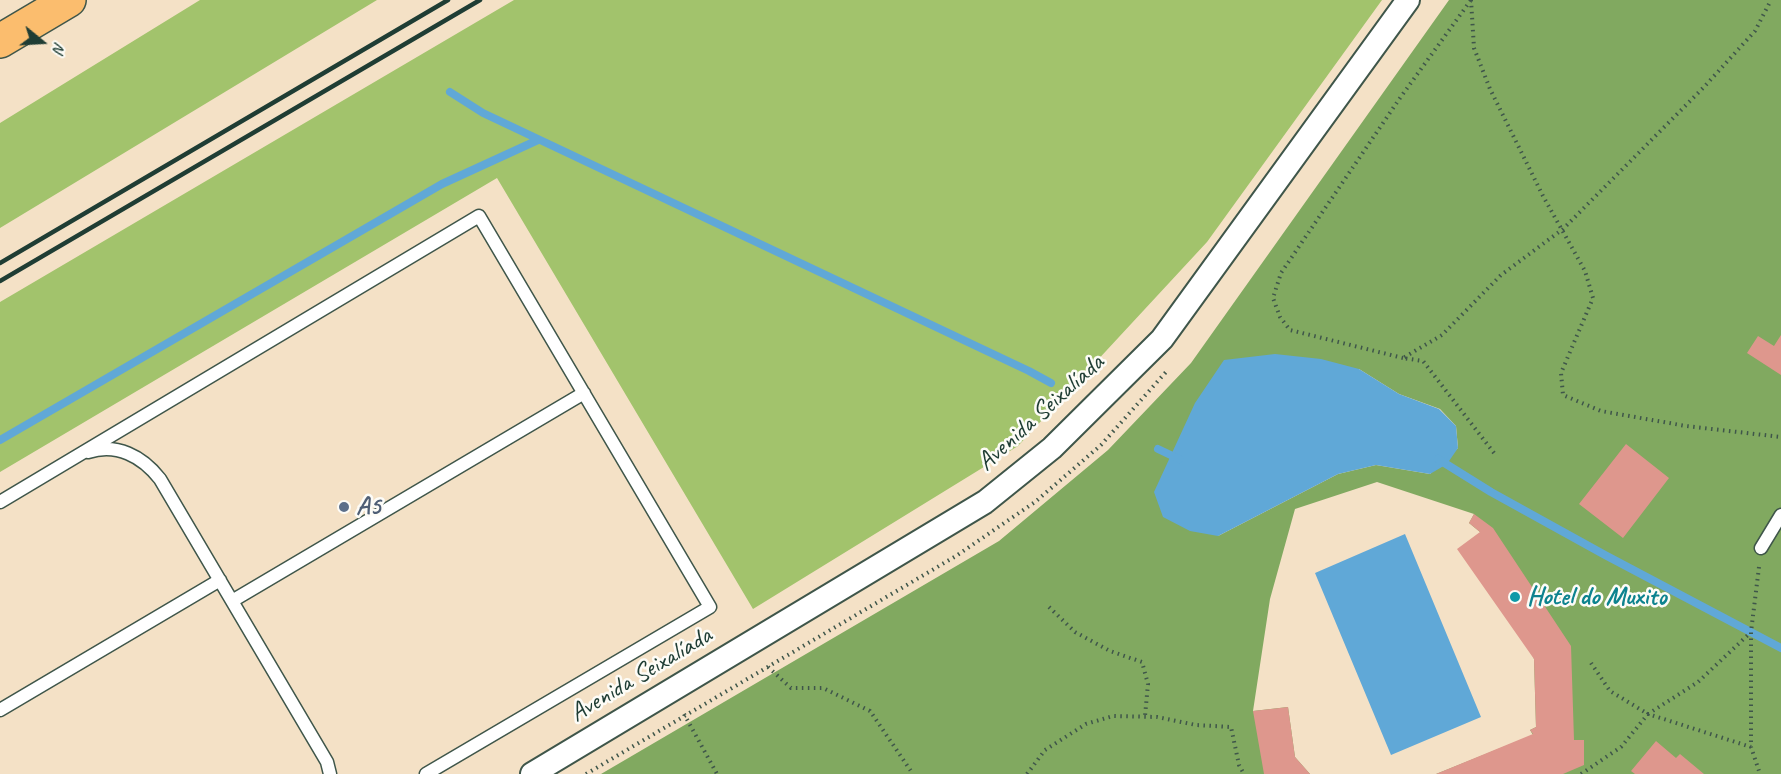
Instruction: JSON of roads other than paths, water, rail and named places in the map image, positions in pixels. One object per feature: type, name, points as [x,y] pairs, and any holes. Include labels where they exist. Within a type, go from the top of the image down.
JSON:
[{"type":"highway","points":[[0,40],[69,0]]},
{"type":"street","name":"Avenida Seixalíada","points":[[532,774],[985,502],[1052,448],[1162,339],[1408,0]]},
{"type":"lane","points":[[0,502],[479,216],[710,607],[426,774]]},
{"type":"lane","points":[[232,601],[584,393]]},
{"type":"lane","points":[[76,457],[107,448],[123,450],[137,456],[150,466],[160,478],[329,768],[341,774]]},
{"type":"lane","points":[[1761,548],[1781,515]]},
{"type":"lane","points":[[0,710],[220,580]]},
{"type":"water","points":[[1275,354],[1321,359],[1359,369],[1399,394],[1439,409],[1456,426],[1458,448],[1447,464],[1430,474],[1376,465],[1338,474],[1218,536],[1190,531],[1163,517],[1154,492],[1195,403],[1224,360]]},
{"type":"water","points":[[1405,534],[1481,717],[1391,755],[1315,573]]},
{"type":"waterway","points":[[450,92],[483,113],[1051,383]]},
{"type":"waterway","points":[[0,440],[442,184],[538,140]]},
{"type":"waterway","points":[[1158,449],[1179,459]]},
{"type":"waterway","points":[[1438,459],[1491,492],[1605,555],[1781,648]]},
{"type":"railway","points":[[0,263],[448,0]]},
{"type":"railway","points":[[0,281],[480,0]]},
{"type":"place","name":"A5","points":[[344,507]]},
{"type":"place","name":"Hotel do Muxito","points":[[1515,597]]}]
